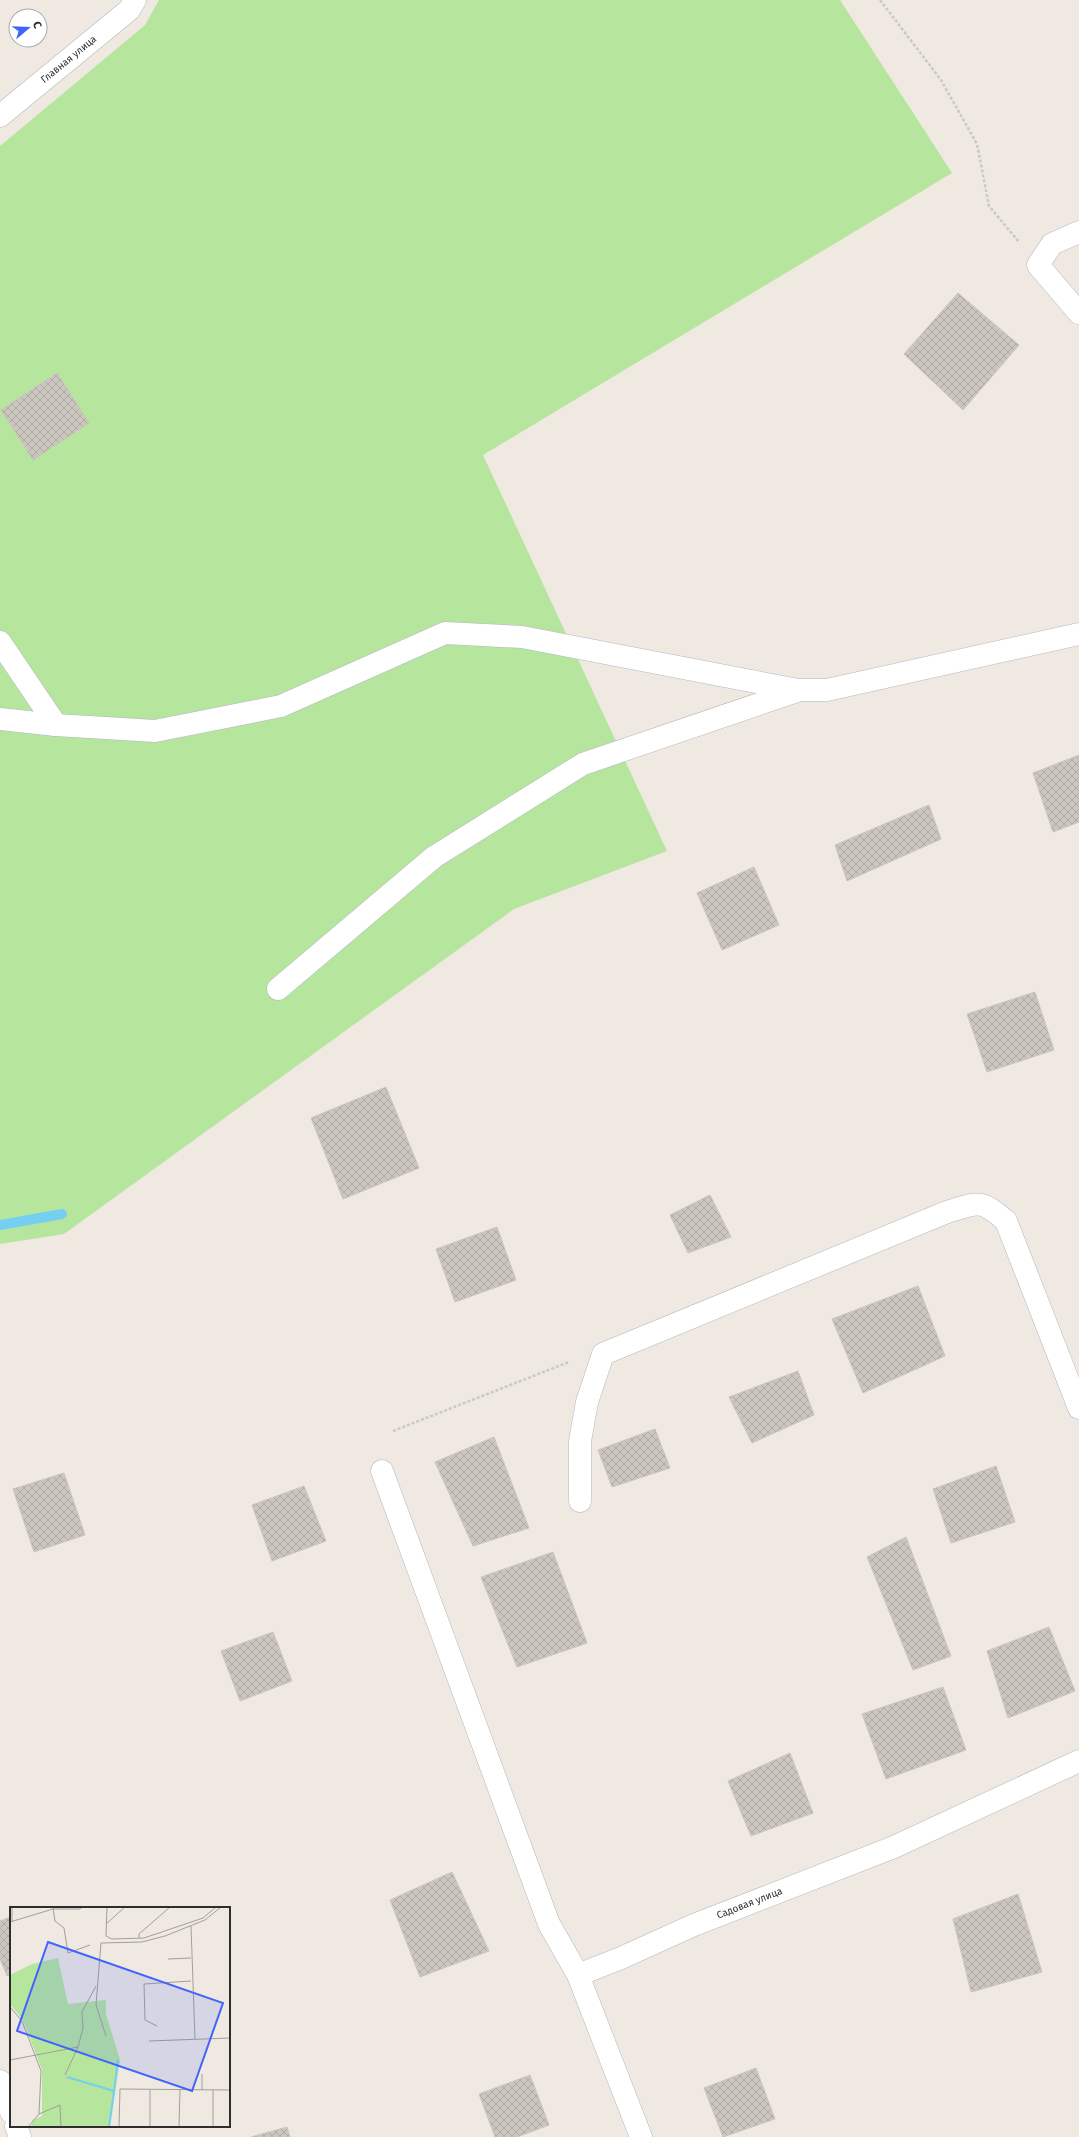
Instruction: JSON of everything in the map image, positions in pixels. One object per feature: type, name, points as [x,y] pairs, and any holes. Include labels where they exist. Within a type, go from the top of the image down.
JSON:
[{"type":"street","name":"Главная улица","points":[[0,116],[129,10],[135,0]]},
{"type":"street","points":[[1079,232],[1052,244],[1038,265],[1079,313]]},
{"type":"street","points":[[0,719],[56,725],[155,731],[281,706],[445,633],[522,637],[798,690],[827,690],[1079,634]]},
{"type":"street","points":[[0,642],[56,725]]},
{"type":"street","points":[[278,989],[434,857],[583,764],[798,690]]},
{"type":"street","points":[[580,1501],[580,1441],[587,1402],[603,1354],[947,1212],[973,1204],[988,1206],[1006,1221],[1079,1408]]},
{"type":"street","points":[[382,1471],[549,1924],[578,1975],[641,2137]]},
{"type":"street","name":"Садовая улица","points":[[578,1975],[621,1958],[694,1925],[894,1846],[1079,1761]]},
{"type":"street","points":[[0,2081],[10,2109]]},
{"type":"street","points":[[16,2127],[20,2137]]},
{"type":"path","points":[[880,0],[941,80],[977,144],[989,206],[1038,265]]},
{"type":"path","points":[[393,1431],[559,1365],[603,1354]]},
{"type":"green space","points":[[159,0],[840,0],[952,173],[483,455],[667,851],[514,909],[64,1234],[0,1244],[0,146],[145,25]]},
{"type":"building","points":[[958,293],[1019,345],[963,410],[904,354]]},
{"type":"building","points":[[57,373],[89,423],[33,460],[1,410]]},
{"type":"building","points":[[1079,755],[1079,822],[1053,832],[1033,773]]},
{"type":"building","points":[[929,805],[941,839],[847,881],[835,845]]},
{"type":"building","points":[[754,867],[779,925],[722,950],[697,893]]},
{"type":"building","points":[[1035,992],[1054,1050],[987,1072],[967,1014]]},
{"type":"building","points":[[386,1087],[419,1168],[343,1199],[311,1118]]},
{"type":"building","points":[[710,1195],[731,1237],[688,1253],[670,1215]]},
{"type":"building","points":[[497,1227],[516,1280],[455,1302],[436,1249]]},
{"type":"building","points":[[918,1286],[945,1356],[863,1393],[832,1319]]},
{"type":"building","points":[[798,1371],[814,1415],[752,1443],[729,1397]]},
{"type":"building","points":[[655,1429],[670,1468],[612,1487],[598,1450]]},
{"type":"building","points":[[494,1437],[529,1528],[473,1546],[435,1462]]},
{"type":"building","points":[[996,1466],[1015,1522],[951,1543],[933,1489]]},
{"type":"building","points":[[64,1473],[85,1535],[34,1552],[13,1489]]},
{"type":"building","points":[[304,1486],[326,1541],[272,1561],[252,1505]]},
{"type":"building","points":[[906,1537],[951,1656],[913,1670],[867,1557]]},
{"type":"building","points":[[553,1552],[587,1643],[517,1667],[481,1577]]},
{"type":"building","points":[[1049,1627],[1075,1691],[1008,1718],[987,1651]]},
{"type":"building","points":[[273,1632],[292,1681],[240,1701],[221,1651]]},
{"type":"building","points":[[943,1687],[966,1750],[886,1779],[862,1714]]},
{"type":"building","points":[[790,1753],[813,1813],[751,1836],[728,1781]]},
{"type":"building","points":[[452,1872],[489,1951],[420,1977],[390,1900]]},
{"type":"building","points":[[1018,1894],[1042,1972],[971,1992],[953,1919]]},
{"type":"building","points":[[10,1917],[10,1974],[7,1976],[0,1959],[0,1921]]},
{"type":"building","points":[[756,2068],[775,2119],[723,2137],[704,2088]]},
{"type":"building","points":[[530,2075],[549,2125],[517,2137],[495,2137],[479,2094]]},
{"type":"building","points":[[287,2127],[290,2137],[251,2137]]},
{"type":"waterway","points":[[0,1225],[62,1214]]}]
